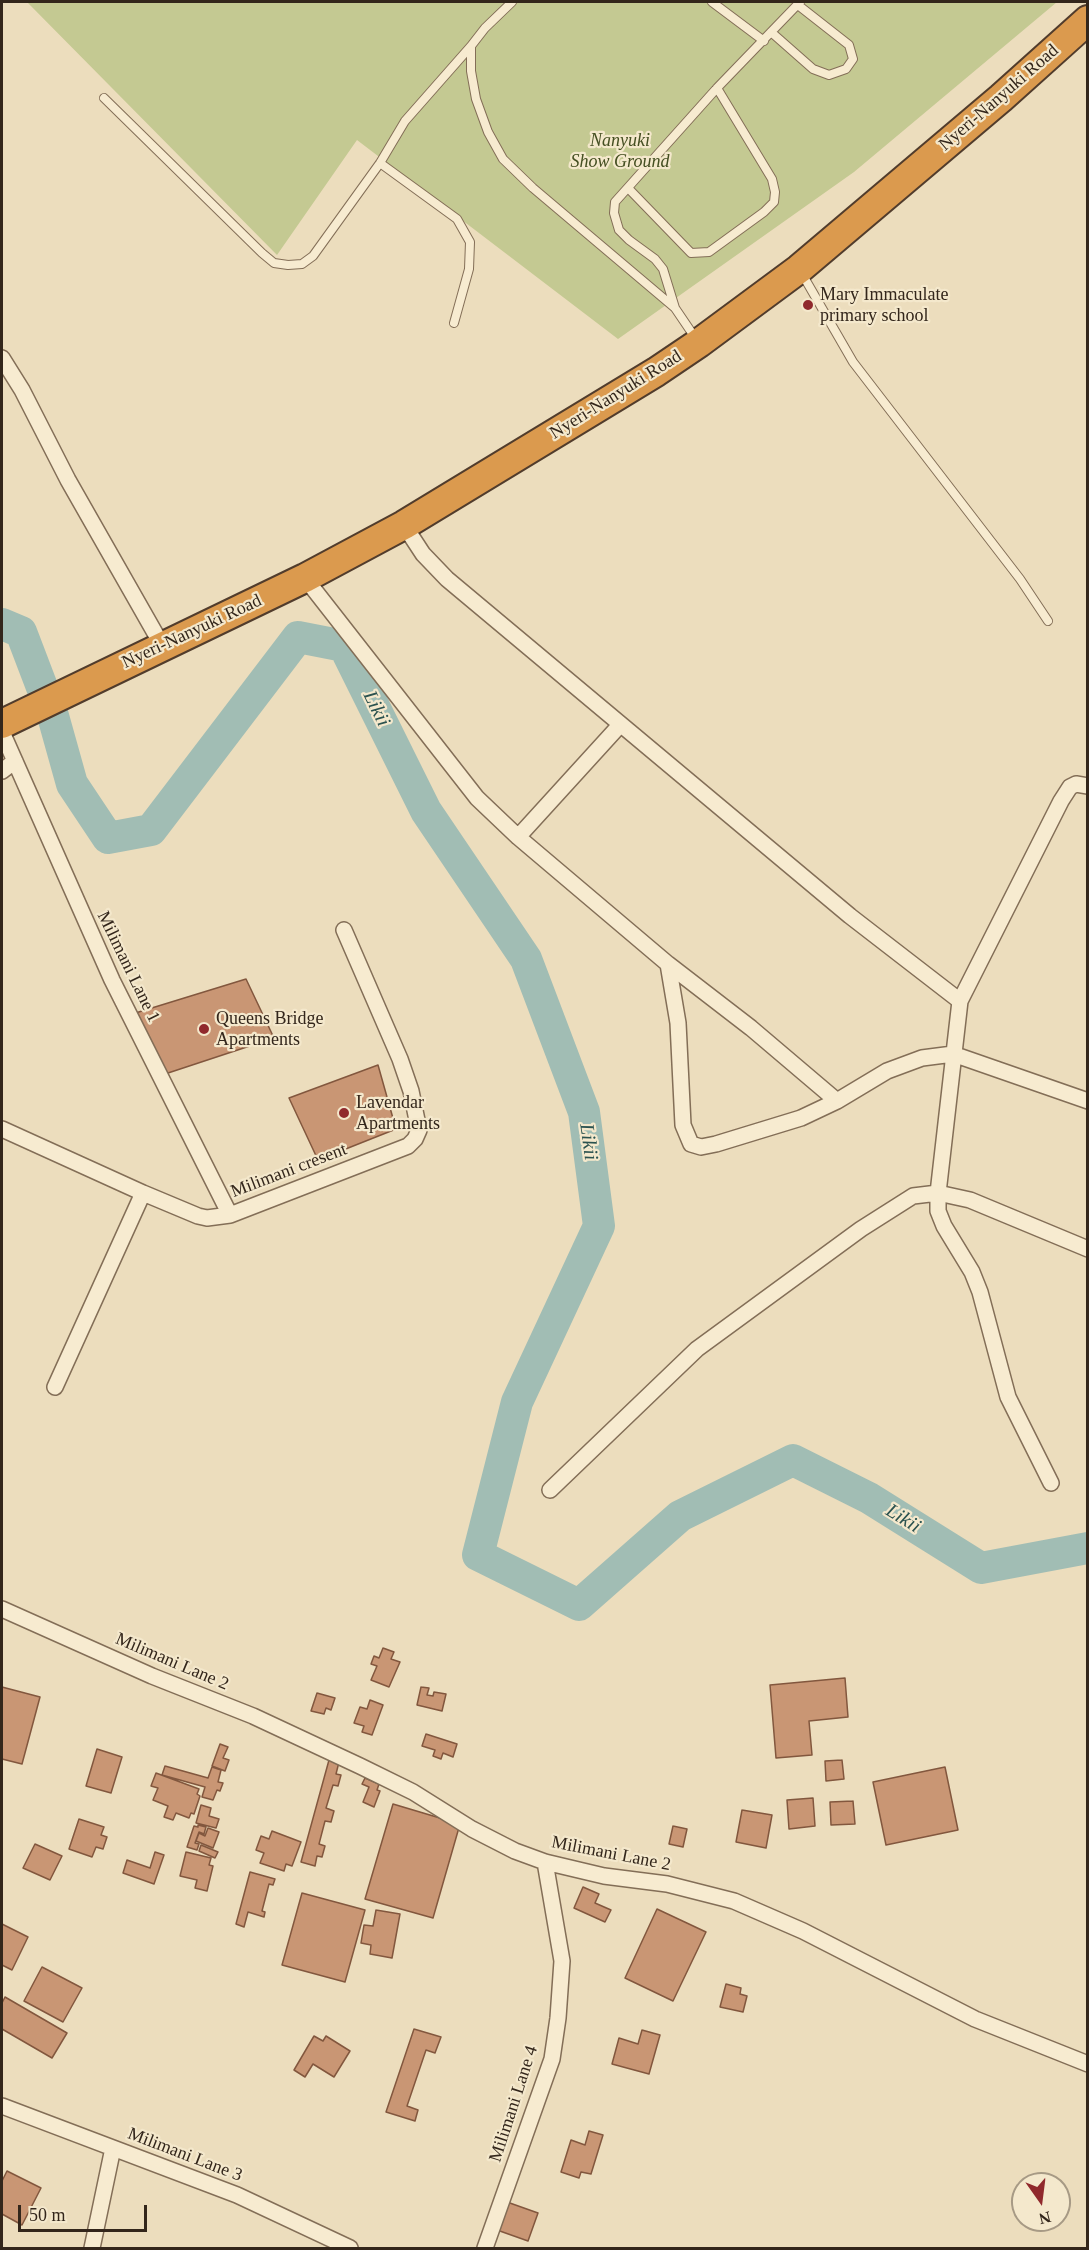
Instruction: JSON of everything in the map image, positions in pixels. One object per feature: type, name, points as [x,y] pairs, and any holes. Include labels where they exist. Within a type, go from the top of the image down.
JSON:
[{"type":"highway","name":"Nyeri-Nanyuki Road","points":[[2,724],[305,578],[404,525],[699,343],[799,268],[1001,98],[1088,20]]},
{"type":"street","points":[[2,358],[22,390],[68,480],[163,647]]},
{"type":"street","points":[[404,525],[434,567],[850,916],[960,1001]]},
{"type":"street","points":[[305,578],[477,798],[518,837],[668,964],[751,1028],[837,1101]]},
{"type":"street","points":[[518,837],[620,724]]},
{"type":"street","name":"Milimani Lane 1","points":[[2,732],[112,980],[230,1215]]},
{"type":"street","points":[[2,771],[15,761]]},
{"type":"street","points":[[1051,1483],[1008,1397],[980,1292],[972,1272],[938,1211],[938,1193],[960,1001],[1061,801],[1070,788],[1076,784],[1088,786]]},
{"type":"street","name":"Milimani cresent","points":[[2,1129],[143,1193],[207,1218],[230,1215],[408,1146],[419,1130],[411,1091],[400,1059],[344,930]]},
{"type":"street","points":[[668,964],[678,1023],[683,1125],[691,1144],[701,1148],[801,1118],[837,1101],[886,1071],[922,1058],[953,1054],[1088,1101]]},
{"type":"street","points":[[55,1387],[143,1193]]},
{"type":"street","points":[[550,1490],[696,1349],[894,1207],[913,1196],[938,1193],[969,1200],[1088,1249]]},
{"type":"street","name":"Milimani Lane 2","points":[[2,1610],[152,1676],[253,1716],[360,1766],[413,1792],[515,1851],[545,1862],[604,1876],[667,1884],[734,1900],[803,1931],[975,2019],[1088,2064]]},
{"type":"street","name":"Milimani Lane 4","points":[[485,2248],[552,2059],[558,2018],[562,1960],[545,1862]]},
{"type":"street","name":"Milimani Lane 3","points":[[2,2106],[237,2195],[350,2248]]},
{"type":"street","points":[[92,2248],[113,2148]]},
{"type":"lane","points":[[104,98],[274,263],[302,264],[313,256],[380,163],[405,121],[485,28],[512,2]]},
{"type":"lane","points":[[712,2],[764,41]]},
{"type":"lane","points":[[675,308],[663,269],[655,259],[629,240],[615,222],[615,202],[717,88],[764,41],[771,32],[799,3],[849,45],[853,59],[846,69],[829,75],[813,69],[771,32]]},
{"type":"lane","points":[[471,46],[471,71],[476,99],[488,132],[503,159],[533,188],[675,308],[699,343]]},
{"type":"lane","points":[[628,188],[691,253],[709,252],[764,212],[774,202],[775,192],[772,179],[717,88]]},
{"type":"lane","points":[[380,163],[457,219],[470,242],[469,269],[454,323]]},
{"type":"lane","points":[[799,268],[853,362],[1020,579],[1048,621]]},
{"type":"green space","name":"Nanyuki Show Ground","points":[[27,2],[1057,2],[854,172],[618,339],[357,140],[277,255]]},
{"type":"building","name":"Queens Bridge Apartments","points":[[246,979],[274,1038],[165,1074],[129,1015]]},
{"type":"building","name":"Lavendar Apartments","points":[[378,1065],[396,1129],[318,1160],[289,1098]]},
{"type":"building","points":[[383,1648],[394,1652],[391,1659],[400,1662],[389,1687],[371,1680],[377,1666],[371,1664],[374,1656],[379,1658]]},
{"type":"building","points":[[845,1678],[848,1717],[809,1721],[812,1755],[776,1758],[770,1685]]},
{"type":"building","points":[[2,1687],[40,1697],[22,1764],[2,1759]]},
{"type":"building","points":[[421,1687],[429,1688],[427,1695],[433,1696],[434,1692],[446,1694],[442,1711],[417,1705]]},
{"type":"building","points":[[317,1693],[335,1698],[331,1710],[326,1708],[324,1714],[311,1711]]},
{"type":"building","points":[[370,1700],[383,1705],[372,1735],[362,1732],[364,1726],[354,1723],[360,1707],[367,1709]]},
{"type":"building","points":[[426,1734],[457,1744],[453,1757],[443,1753],[441,1759],[433,1756],[435,1750],[422,1746]]},
{"type":"building","points":[[220,1744],[228,1747],[223,1758],[229,1760],[225,1771],[212,1766]]},
{"type":"building","points":[[97,1749],[122,1757],[111,1793],[86,1786]]},
{"type":"building","points":[[329,1760],[339,1762],[336,1774],[341,1775],[338,1786],[333,1785],[326,1808],[334,1811],[331,1822],[325,1821],[319,1844],[325,1846],[322,1857],[317,1856],[315,1866],[301,1862]]},
{"type":"building","points":[[842,1760],[844,1779],[826,1781],[825,1761]]},
{"type":"building","points":[[165,1766],[208,1778],[212,1767],[221,1770],[218,1782],[223,1783],[213,1800],[202,1797],[205,1787],[162,1775]]},
{"type":"building","points":[[945,1767],[958,1830],[886,1845],[873,1782]]},
{"type":"building","points":[[156,1773],[199,1789],[197,1794],[200,1796],[194,1814],[191,1813],[189,1818],[176,1813],[173,1820],[164,1817],[168,1806],[153,1800],[158,1788],[151,1786]]},
{"type":"building","points":[[365,1778],[379,1784],[377,1790],[380,1791],[374,1807],[363,1802],[369,1787],[362,1784]]},
{"type":"building","points":[[813,1798],[815,1826],[789,1829],[787,1800]]},
{"type":"building","points":[[853,1801],[855,1824],[831,1825],[830,1802]]},
{"type":"building","points":[[393,1804],[460,1824],[433,1918],[365,1899]]},
{"type":"building","points":[[201,1805],[211,1808],[209,1816],[219,1819],[216,1828],[196,1823]]},
{"type":"building","points":[[742,1810],[772,1815],[766,1848],[736,1842]]},
{"type":"building","points":[[79,1819],[104,1827],[101,1835],[107,1837],[103,1849],[96,1847],[92,1857],[69,1849]]},
{"type":"building","points":[[198,1825],[206,1827],[204,1834],[199,1832],[195,1843],[199,1844],[197,1850],[187,1847],[194,1826],[198,1827]]},
{"type":"building","points":[[673,1826],[687,1829],[683,1847],[669,1844]]},
{"type":"building","points":[[208,1828],[219,1832],[213,1848],[196,1841],[199,1833],[205,1836]]},
{"type":"building","points":[[272,1831],[301,1842],[292,1866],[286,1864],[284,1871],[260,1863],[264,1853],[256,1850],[261,1836],[269,1839]]},
{"type":"building","points":[[35,1844],[62,1856],[50,1880],[23,1868]]},
{"type":"building","points":[[201,1845],[218,1852],[215,1858],[199,1851]]},
{"type":"building","points":[[155,1852],[164,1855],[154,1884],[123,1873],[127,1860],[150,1868]]},
{"type":"building","points":[[186,1852],[211,1858],[209,1865],[213,1866],[207,1891],[195,1888],[197,1880],[180,1876]]},
{"type":"building","points":[[250,1872],[275,1879],[273,1885],[269,1884],[262,1911],[265,1912],[264,1917],[248,1912],[244,1927],[236,1924]]},
{"type":"building","points":[[583,1887],[599,1894],[595,1903],[611,1910],[605,1922],[574,1908]]},
{"type":"building","points":[[302,1893],[365,1910],[345,1982],[282,1965]]},
{"type":"building","points":[[657,1909],[706,1932],[673,2001],[625,1978]]},
{"type":"building","points":[[376,1910],[400,1914],[392,1958],[370,1954],[371,1945],[361,1943],[364,1925],[373,1926]]},
{"type":"building","points":[[2,1924],[28,1937],[12,1970],[2,1965]]},
{"type":"building","points":[[42,1967],[82,1988],[63,2022],[24,2001]]},
{"type":"building","points":[[726,1984],[741,1988],[740,1994],[747,1996],[743,2012],[720,2007]]},
{"type":"building","points":[[5,1997],[67,2033],[52,2058],[2,2029],[2,2003]]},
{"type":"building","points":[[414,2029],[441,2037],[435,2053],[426,2050],[407,2106],[418,2110],[415,2121],[386,2112]]},
{"type":"building","points":[[642,2030],[660,2035],[649,2074],[612,2064],[619,2038],[638,2044]]},
{"type":"building","points":[[314,2036],[323,2041],[326,2036],[350,2051],[334,2077],[313,2064],[305,2077],[294,2070]]},
{"type":"building","points":[[589,2131],[603,2135],[591,2174],[581,2172],[579,2178],[561,2172],[571,2140],[585,2145]]},
{"type":"building","points":[[7,2171],[41,2188],[22,2225],[2,2214],[2,2181]]},
{"type":"building","points":[[507,2202],[538,2213],[528,2241],[497,2230]]},
{"type":"waterway","name":"Likii","points":[[2,624],[21,632],[53,716],[72,784],[108,838],[151,830],[298,637],[344,646],[426,811],[526,959],[584,1112],[599,1226],[517,1402],[478,1555],[579,1605],[680,1516],[793,1460],[869,1498],[981,1568],[1088,1548]]},
{"type":"place","name":"Mary Immaculate primary school","points":[[808,305]]},
{"type":"place","name":"Queens Bridge Apartments","points":[[204,1029]]},
{"type":"place","name":"Lavendar Apartments","points":[[344,1113]]}]
